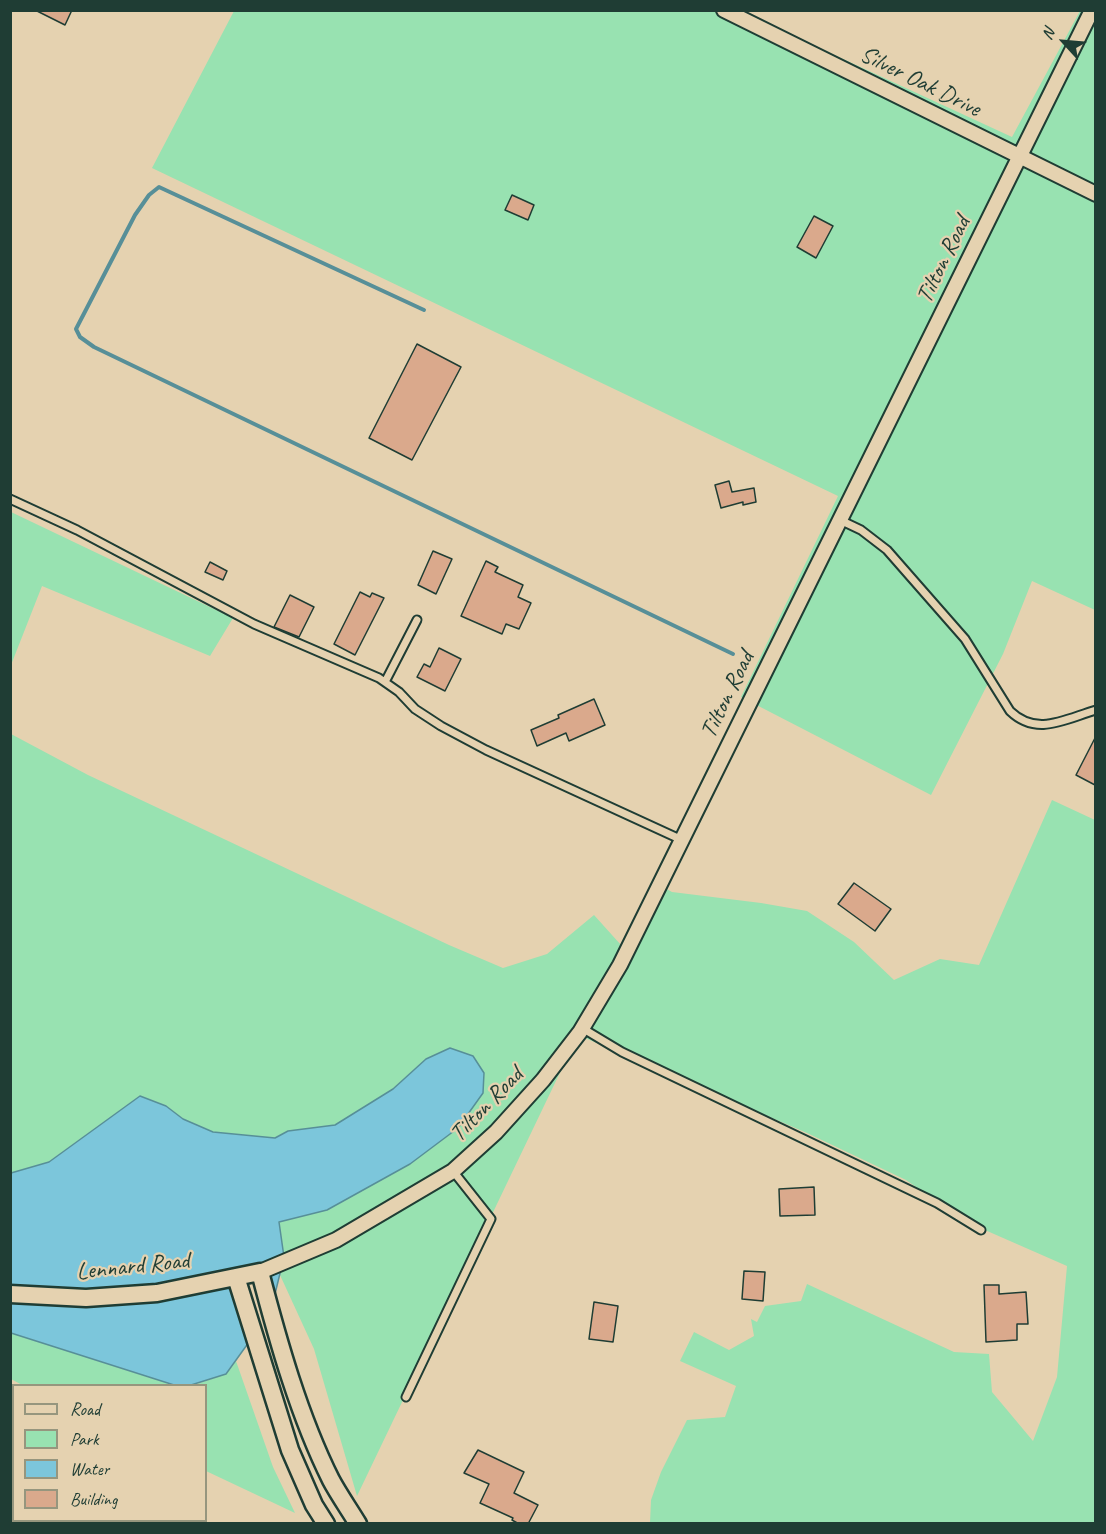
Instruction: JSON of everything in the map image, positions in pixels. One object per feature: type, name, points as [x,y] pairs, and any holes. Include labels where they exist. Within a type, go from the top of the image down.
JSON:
[{"type":"street","name":"Silver Oak Drive","points":[[724,10],[1095,194]]},
{"type":"street","name":"Tilton Road","points":[[260,1272],[336,1240],[453,1171],[496,1132],[543,1080],[582,1029],[620,965],[1092,10]]},
{"type":"street","name":"Lennard Road","points":[[10,1294],[86,1298],[157,1293],[260,1272]]},
{"type":"street","points":[[260,1272],[271,1317],[311,1433],[332,1481],[358,1524]]},
{"type":"street","points":[[236,1277],[290,1450],[314,1505],[326,1524]]},
{"type":"lane","points":[[10,500],[77,530],[254,624],[385,682],[399,692],[415,709],[486,750],[682,840]]},
{"type":"lane","points":[[840,520],[861,530],[887,550],[964,639],[1010,711],[1020,719],[1030,724],[1046,725],[1095,710]]},
{"type":"lane","points":[[385,682],[417,620]]},
{"type":"lane","points":[[582,1029],[622,1052],[937,1203],[981,1230]]},
{"type":"lane","points":[[406,1397],[491,1219],[453,1171]]},
{"type":"lane","points":[[33,1524],[39,1524]]},
{"type":"green space","points":[[234,11],[739,11],[1012,137],[1080,11],[1095,11],[1095,610],[1032,581],[1003,654],[931,795],[741,697],[838,496],[152,168]]},
{"type":"green space","points":[[11,512],[233,618],[210,656],[42,586],[11,665]]},
{"type":"green space","points":[[11,734],[88,775],[449,945],[503,968],[547,954],[594,915],[621,945],[652,881],[672,892],[807,911],[854,942],[894,980],[940,959],[979,965],[1052,800],[1095,820],[1095,1523],[650,1523],[651,1500],[661,1472],[687,1420],[725,1417],[736,1386],[680,1361],[694,1332],[729,1350],[754,1336],[751,1319],[757,1322],[765,1306],[801,1301],[807,1284],[954,1352],[989,1354],[992,1392],[1033,1441],[1057,1377],[1067,1266],[937,1209],[940,1204],[906,1180],[807,1133],[578,1035],[357,1496],[314,1349],[280,1275],[284,1257],[279,1222],[327,1210],[410,1164],[473,1056],[449,1048],[426,1059],[393,1089],[335,1125],[288,1131],[275,1138],[213,1132],[183,1119],[166,1106],[139,1097],[49,1162],[11,1173]]},
{"type":"green space","points":[[11,1333],[170,1384],[20,1384],[11,1379]]},
{"type":"green space","points":[[236,1361],[273,1467],[295,1513],[207,1471],[207,1384],[197,1384],[226,1374]]},
{"type":"water","points":[[450,1048],[473,1056],[484,1073],[483,1093],[458,1128],[410,1164],[327,1210],[279,1222],[284,1257],[274,1298],[264,1263],[155,1286],[85,1291],[11,1287],[11,1173],[49,1162],[140,1096],[166,1106],[183,1119],[213,1132],[275,1138],[288,1131],[335,1125],[393,1089],[426,1059]]},
{"type":"water","points":[[231,1285],[249,1342],[226,1374],[194,1384],[171,1384],[11,1333],[10,1301]]},
{"type":"water","points":[[11,1419],[12,1468],[11,1470]]},
{"type":"building","points":[[35,10],[72,10],[65,25]]},
{"type":"building","points":[[512,195],[534,205],[528,220],[505,210]]},
{"type":"building","points":[[814,216],[833,226],[816,258],[797,247]]},
{"type":"building","points":[[417,344],[461,367],[412,460],[369,438]]},
{"type":"building","points":[[729,481],[732,492],[754,488],[756,502],[743,505],[743,502],[721,508],[715,485]]},
{"type":"building","points":[[433,551],[452,559],[436,594],[418,585]]},
{"type":"building","points":[[486,561],[498,567],[495,572],[523,585],[518,597],[531,603],[519,629],[506,624],[502,634],[461,616]]},
{"type":"building","points":[[210,562],[227,571],[223,580],[205,572]]},
{"type":"building","points":[[360,592],[370,597],[372,593],[384,598],[355,655],[334,644]]},
{"type":"building","points":[[290,595],[314,607],[299,637],[274,627]]},
{"type":"building","points":[[439,648],[461,659],[445,691],[417,677],[424,664],[430,667]]},
{"type":"building","points":[[594,699],[605,725],[569,741],[566,733],[537,746],[531,730]]},
{"type":"building","points":[[1095,738],[1095,785],[1076,775]]},
{"type":"building","points":[[854,883],[891,909],[875,931],[838,904]]},
{"type":"building","points":[[814,1187],[815,1215],[780,1216],[779,1189]]},
{"type":"building","points":[[744,1271],[765,1272],[763,1301],[742,1299]]},
{"type":"building","points":[[984,1285],[999,1285],[999,1294],[1026,1292],[1028,1324],[1017,1324],[1017,1340],[986,1342]]},
{"type":"building","points":[[594,1302],[618,1306],[613,1342],[589,1339]]},
{"type":"building","points":[[478,1450],[524,1472],[514,1493],[538,1505],[528,1524],[519,1524],[512,1520],[513,1518],[480,1503],[489,1484],[464,1473]]},
{"type":"waterway","points":[[424,310],[159,187],[149,195],[135,215],[76,329],[80,337],[94,347],[733,654]]}]
